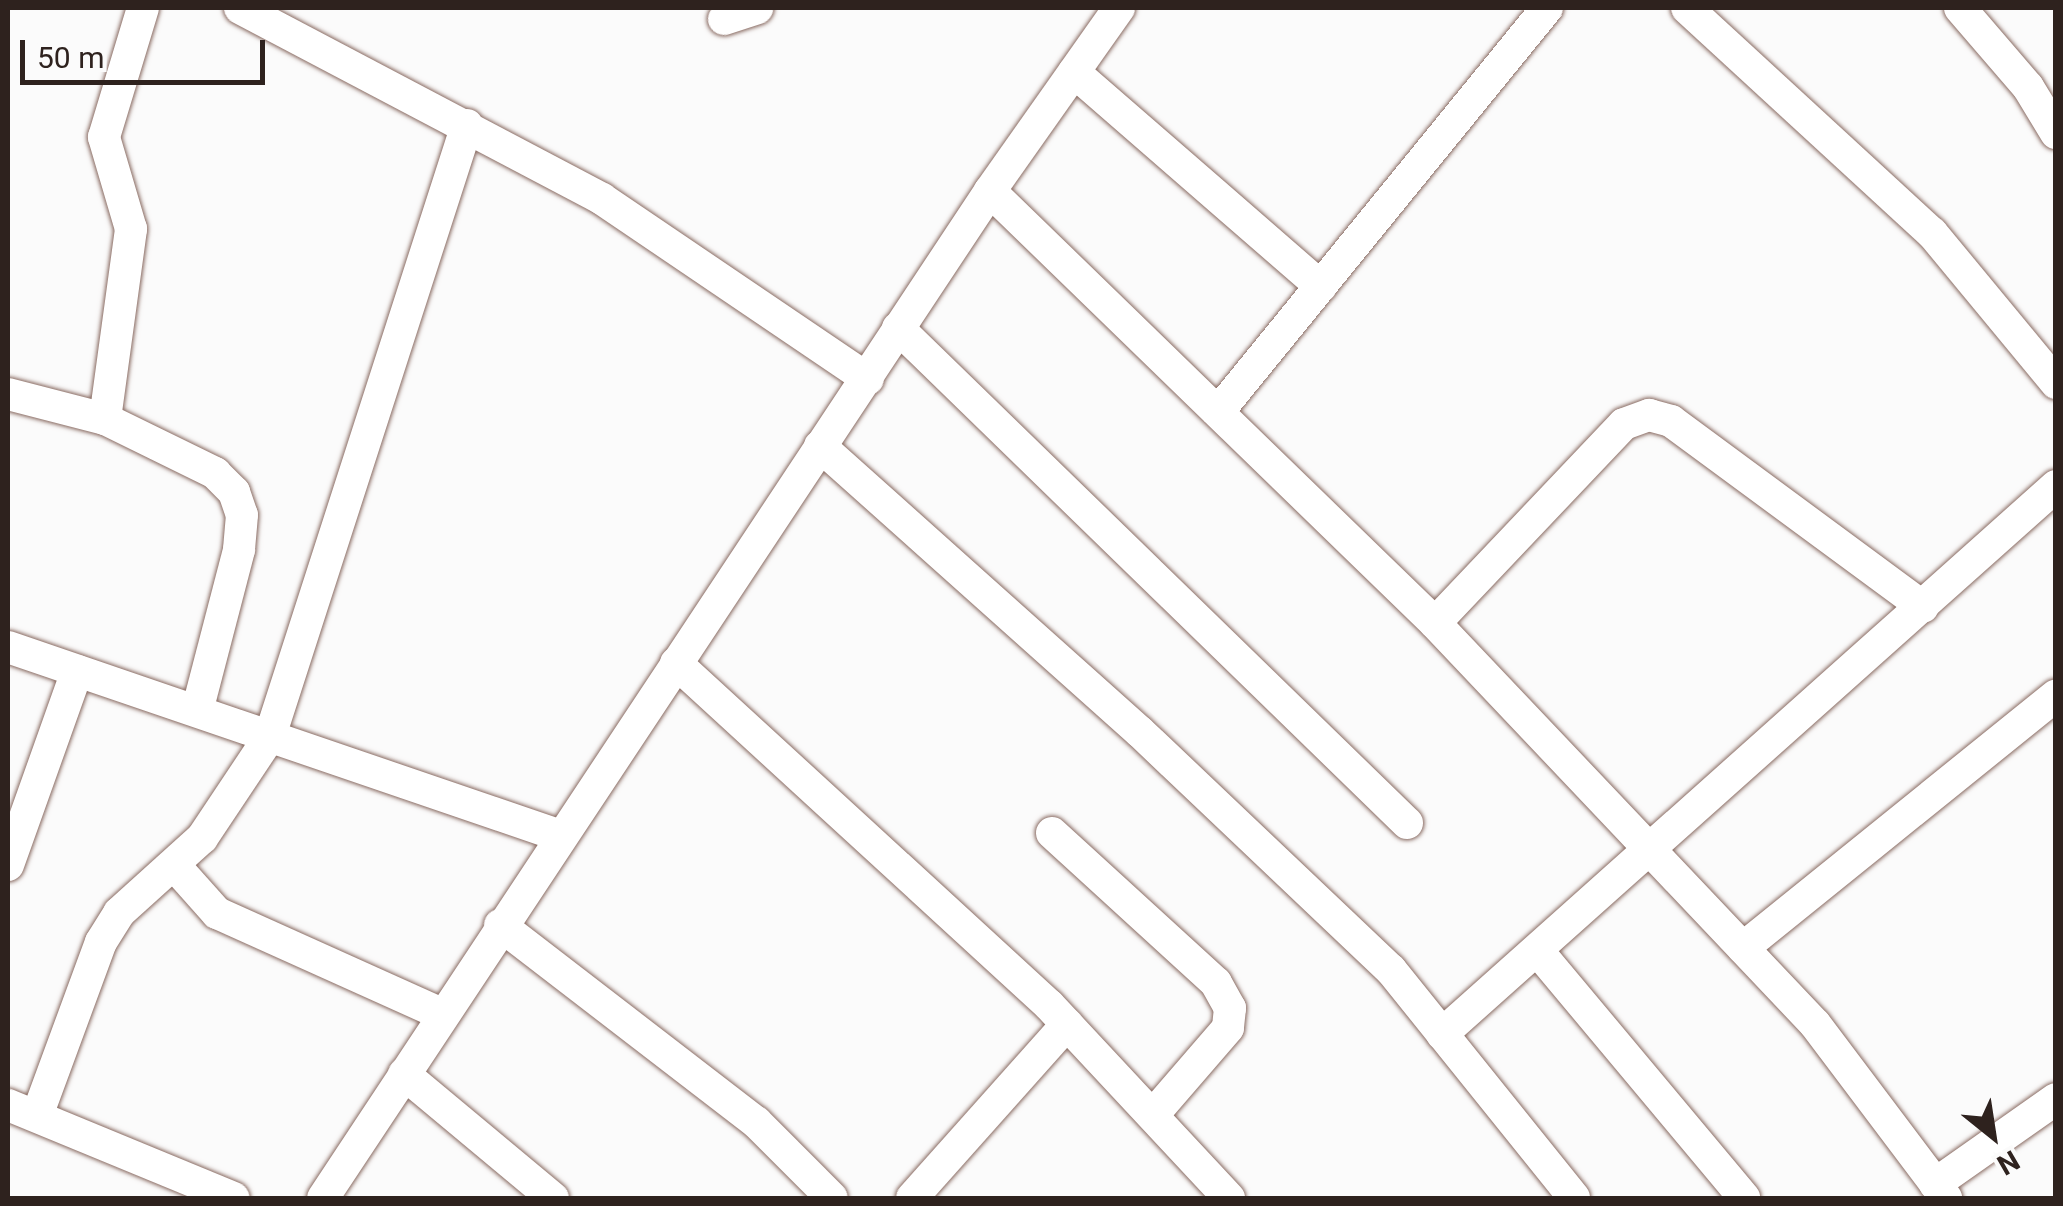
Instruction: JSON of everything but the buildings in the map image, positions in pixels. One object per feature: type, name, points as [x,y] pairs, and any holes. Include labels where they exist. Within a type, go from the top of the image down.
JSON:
[{"type":"street","points":[[104,420],[131,229],[104,137],[142,8]]},
{"type":"street","points":[[240,8],[602,199],[868,378]]},
{"type":"street","points":[[724,19],[757,8]]},
{"type":"street","points":[[335,1194],[404,1074],[500,925],[990,191],[1120,8]]},
{"type":"street","points":[[1218,412],[1547,8]]},
{"type":"street","points":[[1687,8],[1932,233],[2056,382]]},
{"type":"street","points":[[1960,8],[2028,88],[2056,133]]},
{"type":"street","points":[[1074,72],[1321,287]]},
{"type":"street","points":[[234,1198],[23,1109],[101,942],[119,913],[176,868],[270,736],[467,125]]},
{"type":"street","points":[[990,191],[1435,623],[1814,1024],[1941,1191],[2056,1099]]},
{"type":"street","points":[[898,328],[1408,823]]},
{"type":"street","points":[[8,394],[104,420],[215,473],[234,492],[242,515],[197,711]]},
{"type":"street","points":[[1435,623],[1624,424],[1648,415],[1670,421],[1923,607]]},
{"type":"street","points":[[820,446],[1140,732],[1391,970],[1572,1198]]},
{"type":"street","points":[[1442,1034],[2056,486]]},
{"type":"street","points":[[8,648],[561,836]]},
{"type":"street","points":[[676,663],[1067,1024],[1229,1198]]},
{"type":"street","points":[[8,865],[78,671]]},
{"type":"street","points":[[1743,948],[2056,695]]},
{"type":"street","points":[[1052,833],[1216,983],[1230,1008],[1228,1028],[1153,1115]]},
{"type":"street","points":[[176,868],[217,913],[442,1014]]},
{"type":"street","points":[[500,925],[756,1122],[832,1198]]},
{"type":"street","points":[[1536,950],[1744,1198]]},
{"type":"street","points":[[912,1198],[1067,1024]]},
{"type":"street","points":[[404,1074],[554,1198]]}]
